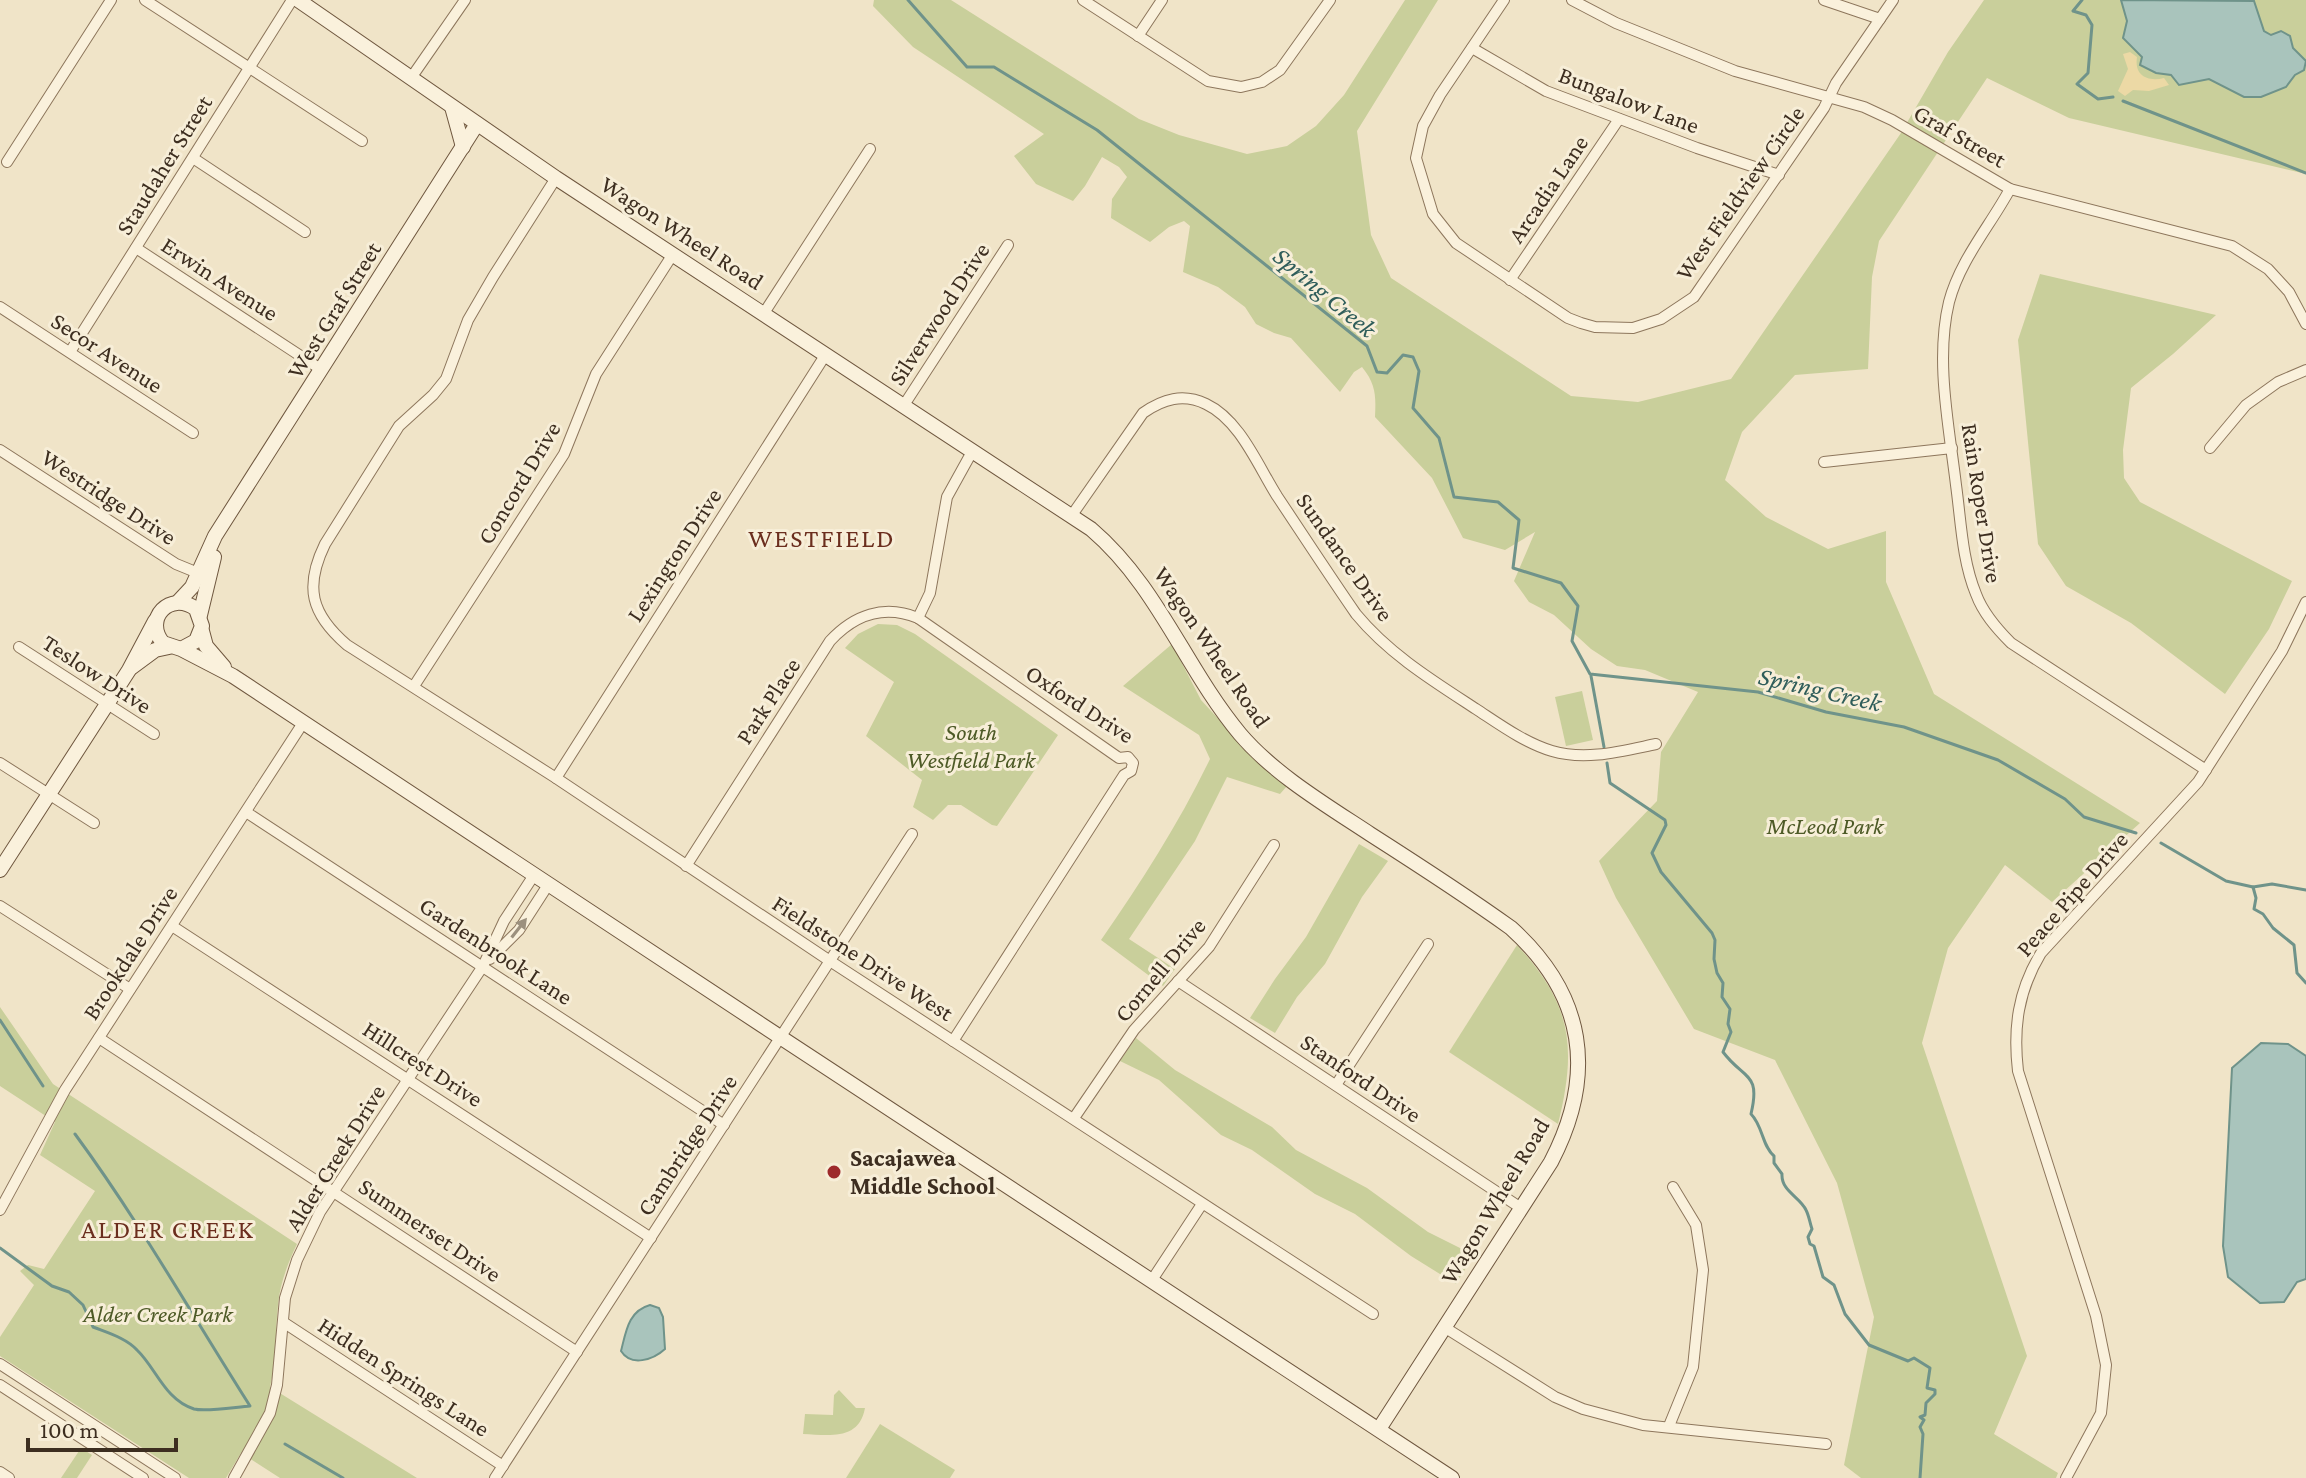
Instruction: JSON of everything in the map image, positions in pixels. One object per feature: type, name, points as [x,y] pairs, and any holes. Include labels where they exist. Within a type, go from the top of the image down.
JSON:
[{"type":"street","points":[[7,162],[111,0]]},
{"type":"street","points":[[145,0],[362,141]]},
{"type":"street","name":"Staudaher Street","points":[[70,352],[248,67],[295,0]]},
{"type":"street","name":"Wagon Wheel Road","points":[[295,0],[556,178],[1072,515],[1113,547],[1135,574],[1241,735],[1291,780],[1511,928],[1534,948],[1568,1003],[1576,1032],[1576,1095],[1563,1138],[1379,1429]]},
{"type":"street","points":[[411,78],[465,0]]},
{"type":"street","points":[[1083,0],[1208,81],[1231,87],[1251,86],[1272,77],[1289,61],[1330,0]]},
{"type":"street","points":[[1138,36],[1162,0]]},
{"type":"street","name":"West Fieldview Circle","points":[[1504,0],[1423,126],[1416,158],[1433,214],[1456,243],[1568,318],[1595,327],[1633,328],[1661,319],[1694,297],[1779,175],[1893,0]]},
{"type":"street","name":"Graf Street","points":[[1572,0],[1616,23],[1722,66],[1830,96],[1892,120],[2010,189],[2232,246],[2268,269],[2289,292],[2306,324]]},
{"type":"street","points":[[1824,0],[1880,19]]},
{"type":"street","name":"Bungalow Lane","points":[[1472,48],[1546,91],[1779,175]]},
{"type":"street","points":[[452,107],[463,147]]},
{"type":"street","name":"Arcadia Lane","points":[[1510,280],[1619,119]]},
{"type":"street","name":"West Graf Street","points":[[178,602],[188,593],[215,536],[477,124]]},
{"type":"street","points":[[764,313],[870,149]]},
{"type":"street","points":[[193,158],[305,232]]},
{"type":"street","name":"Fieldstone Drive West","points":[[556,178],[468,320],[446,379],[399,426],[325,544],[317,561],[313,588],[320,613],[334,634],[1373,1314]]},
{"type":"street","name":"Rain Roper Drive","points":[[2010,189],[1965,263],[1947,311],[1944,364],[1952,448],[1971,580],[1980,604],[1994,625],[2020,650],[2206,770]]},
{"type":"street","name":"Silverwood Drive","points":[[904,405],[1008,245]]},
{"type":"street","name":"Erwin Avenue","points":[[136,248],[322,370]]},
{"type":"street","name":"Concord Drive","points":[[414,686],[564,454],[596,374],[673,254]]},
{"type":"street","name":"Secor Avenue","points":[[0,307],[193,433]]},
{"type":"street","name":"Lexington Drive","points":[[556,778],[826,354]]},
{"type":"street","points":[[2210,448],[2246,405],[2278,382],[2306,370]]},
{"type":"street","name":"Sundance Drive","points":[[1072,515],[1143,413],[1174,398],[1191,398],[1209,405],[1238,433],[1356,614],[1372,634],[1410,665],[1510,731],[1553,751],[1607,755],[1656,744]]},
{"type":"street","points":[[1824,462],[1952,448]]},
{"type":"street","name":"Westridge Drive","points":[[0,450],[176,564],[198,573]]},
{"type":"street","points":[[918,618],[930,593],[947,497],[973,450]]},
{"type":"street","name":"West Graf Street","points":[[200,615],[208,575],[228,519]]},
{"type":"street","points":[[0,870],[129,670],[166,605],[178,602],[191,605],[200,615],[202,631],[211,654],[233,676]]},
{"type":"street","name":"Peace Pipe Drive","points":[[2066,1478],[2101,1413],[2106,1365],[2096,1316],[2018,1071],[2015,1037],[2017,1012],[2028,978],[2041,953],[2180,804],[2206,770],[2282,651],[2306,602]]},
{"type":"street","name":"Park Place","points":[[686,866],[840,630],[856,618],[882,611],[918,618]]},
{"type":"street","name":"Oxford Drive","points":[[918,618],[1119,758],[1128,757],[1133,763],[1131,771],[1124,775],[953,1041]]},
{"type":"street","points":[[156,621],[156,633],[175,648],[233,676],[1452,1478]]},
{"type":"street","points":[[129,670],[155,650],[192,645],[202,631]]},
{"type":"street","name":"Teslow Drive","points":[[19,647],[154,734]]},
{"type":"street","name":"Brookdale Drive","points":[[0,1210],[65,1090],[303,723]]},
{"type":"street","points":[[0,763],[94,823]]},
{"type":"street","name":"Gardenbrook Lane","points":[[246,812],[724,1125]]},
{"type":"street","name":"Cambridge Drive","points":[[495,1478],[912,834]]},
{"type":"street","name":"Cornell Drive","points":[[1074,1118],[1134,1030],[1209,947],[1274,845]]},
{"type":"street","name":"Alder Creek Drive","points":[[234,1478],[270,1413],[277,1385],[285,1298],[297,1260],[320,1212],[483,966],[504,921],[534,875]]},
{"type":"street","name":"Alder Creek Drive","points":[[483,966],[519,930],[548,885]]},
{"type":"street","points":[[0,906],[130,989]]},
{"type":"street","name":"Hillcrest Drive","points":[[172,926],[651,1238]]},
{"type":"street","points":[[1336,1085],[1428,944]]},
{"type":"street","name":"Stanford Drive","points":[[1178,981],[1521,1208]]},
{"type":"street","name":"Summerset Drive","points":[[99,1038],[577,1352]]},
{"type":"street","points":[[1669,1426],[1693,1367],[1703,1270],[1696,1225],[1673,1187]]},
{"type":"street","points":[[1152,1280],[1202,1204]]},
{"type":"street","name":"Hidden Springs Lane","points":[[283,1322],[503,1466]]},
{"type":"street","points":[[1444,1327],[1569,1403],[1614,1419],[1643,1425],[1826,1444]]},
{"type":"street","points":[[0,1364],[175,1478]]},
{"type":"street","points":[[0,1385],[143,1478]]},
{"type":"street","points":[[0,1472],[9,1478]]},
{"type":"green space","name":"McLeod Park","points":[[874,0],[951,0],[1139,119],[1179,135],[1247,154],[1287,146],[1316,126],[1344,95],[1405,0],[1438,0],[1357,131],[1371,235],[1391,278],[1571,396],[1638,402],[1731,379],[1901,133],[1948,52],[1984,0],[2306,0],[2306,174],[2069,118],[1987,78],[1879,241],[1872,277],[1868,369],[1795,375],[1742,432],[1725,480],[1766,517],[1828,549],[1886,531],[1886,582],[1934,694],[2140,823],[2052,902],[2005,865],[1948,948],[1922,1043],[2027,1356],[1994,1434],[2058,1473],[2056,1478],[1861,1478],[1844,1465],[1874,1317],[1837,1183],[1775,1060],[1694,1029],[1616,898],[1599,861],[1657,801],[1661,752],[1698,692],[1645,670],[1617,666],[1591,649],[1554,615],[1529,602],[1514,581],[1535,532],[1505,550],[1463,538],[1432,478],[1375,417],[1374,390],[1362,367],[1354,372],[1340,392],[1291,338],[1256,324],[1245,307],[1218,287],[1183,272],[1190,226],[1184,221],[1169,227],[1150,242],[1111,218],[1112,199],[1127,177],[1119,167],[1102,157],[1073,201],[1036,184],[1014,156],[1044,134],[913,47],[873,6]]},
{"type":"green space","points":[[2040,274],[2216,315],[2131,388],[2123,450],[2124,478],[2140,502],[2292,581],[2269,629],[2225,694],[2131,623],[2066,586],[2038,544],[2018,340]]},
{"type":"green space","name":"South Westfield Park","points":[[878,624],[897,625],[915,634],[1058,735],[997,826],[961,805],[948,805],[933,820],[913,807],[922,780],[866,736],[894,682],[845,648],[858,634]]},
{"type":"green space","points":[[1172,644],[1201,700],[1287,786],[1280,794],[1227,777],[1195,841],[1129,939],[1175,969],[1163,986],[1101,940],[1159,851],[1210,759],[1199,735],[1123,686]]},
{"type":"green space","points":[[1582,691],[1593,740],[1566,746],[1555,697]]},
{"type":"green space","points":[[1359,844],[1388,861],[1362,897],[1325,964],[1297,997],[1275,1033],[1250,1018],[1306,937]]},
{"type":"green space","points":[[1517,945],[1549,987],[1565,1028],[1567,1072],[1558,1124],[1449,1052]]},
{"type":"green space","name":"Alder Creek Park","points":[[0,1007],[53,1084],[297,1244],[279,1297],[270,1387],[417,1478],[280,1478],[241,1453],[226,1478],[189,1478],[0,1356],[0,1337],[34,1285],[20,1271],[28,1265],[44,1269],[95,1191],[40,1155],[55,1122],[0,1086]]},
{"type":"green space","points":[[1136,1038],[1175,1070],[1272,1127],[1296,1150],[1367,1188],[1428,1232],[1474,1255],[1456,1284],[1411,1256],[1355,1214],[1315,1194],[1252,1150],[1221,1135],[1159,1080],[1120,1061]]},
{"type":"green space","points":[[839,1390],[856,1408],[865,1408],[862,1419],[842,1434],[803,1434],[805,1414],[833,1415],[834,1395]]},
{"type":"green space","points":[[880,1424],[955,1470],[950,1478],[846,1478]]},
{"type":"green space","points":[[81,1448],[92,1455],[77,1478],[61,1478]]},
{"type":"sand","points":[[2130,52],[2137,57],[2138,69],[2143,76],[2164,78],[2169,85],[2149,91],[2133,90],[2125,96],[2118,91],[2128,69],[2123,54]]},
{"type":"water","points":[[2121,0],[2254,1],[2264,31],[2271,35],[2281,31],[2290,36],[2293,48],[2306,61],[2304,70],[2295,75],[2286,87],[2261,97],[2244,97],[2209,79],[2179,85],[2171,75],[2156,73],[2140,65],[2142,57],[2123,38],[2127,21]]},
{"type":"water","points":[[2261,1043],[2288,1044],[2306,1056],[2306,1279],[2297,1282],[2284,1302],[2260,1303],[2228,1277],[2223,1246],[2232,1068]]},
{"type":"water","points":[[650,1305],[659,1308],[663,1317],[665,1349],[648,1359],[630,1359],[621,1351],[627,1330],[632,1317]]},
{"type":"waterway","name":"Spring Creek","points":[[908,0],[967,67],[994,67],[1097,130],[1367,346],[1377,372],[1387,373],[1403,355],[1413,357],[1419,371],[1413,408],[1439,438],[1454,497],[1498,502],[1519,520],[1513,568],[1561,583],[1578,606],[1572,641],[1590,674],[1758,692],[1826,712],[1904,727],[1998,760],[2065,799],[2084,817],[2136,833]]},
{"type":"waterway","points":[[2082,0],[2073,11],[2086,15],[2092,25],[2088,73],[2077,84],[2098,99],[2113,97]]},
{"type":"waterway","points":[[2123,101],[2306,173]]},
{"type":"waterway","points":[[1591,676],[1604,747]]},
{"type":"waterway","points":[[1607,763],[1610,783],[1665,820],[1666,825],[1652,853],[1661,872],[1715,940],[1714,959],[1723,983],[1722,997],[1730,1009],[1728,1024],[1731,1032],[1723,1052],[1752,1083],[1754,1100],[1751,1114],[1774,1156],[1784,1185],[1807,1212],[1812,1229],[1808,1237],[1814,1246],[1823,1277],[1834,1285],[1845,1314],[1869,1345],[1908,1361],[1914,1358],[1930,1368],[1927,1388],[1935,1390],[1935,1394],[1926,1403],[1925,1415],[1920,1417],[1924,1420],[1920,1427],[1923,1434],[1920,1478]]},
{"type":"waterway","name":"Spring Creek","points":[[2161,843],[2226,881],[2253,887],[2272,884],[2306,890]]},
{"type":"waterway","points":[[2253,887],[2256,898],[2254,909],[2294,945],[2297,973],[2306,983]]},
{"type":"waterway","points":[[0,1020],[43,1086]]},
{"type":"waterway","points":[[0,1248],[52,1286],[69,1292],[83,1305],[93,1327],[133,1346],[168,1391],[184,1405],[206,1410],[250,1406],[143,1234],[75,1134]]},
{"type":"waterway","points":[[285,1444],[343,1478]]},
{"type":"place","name":"Sacajawea Middle School","points":[[834,1172]]},
{"type":"district","name":"WESTFIELD","points":[[822,538]]},
{"type":"district","name":"ALDER CREEK","points":[[168,1229]]}]
